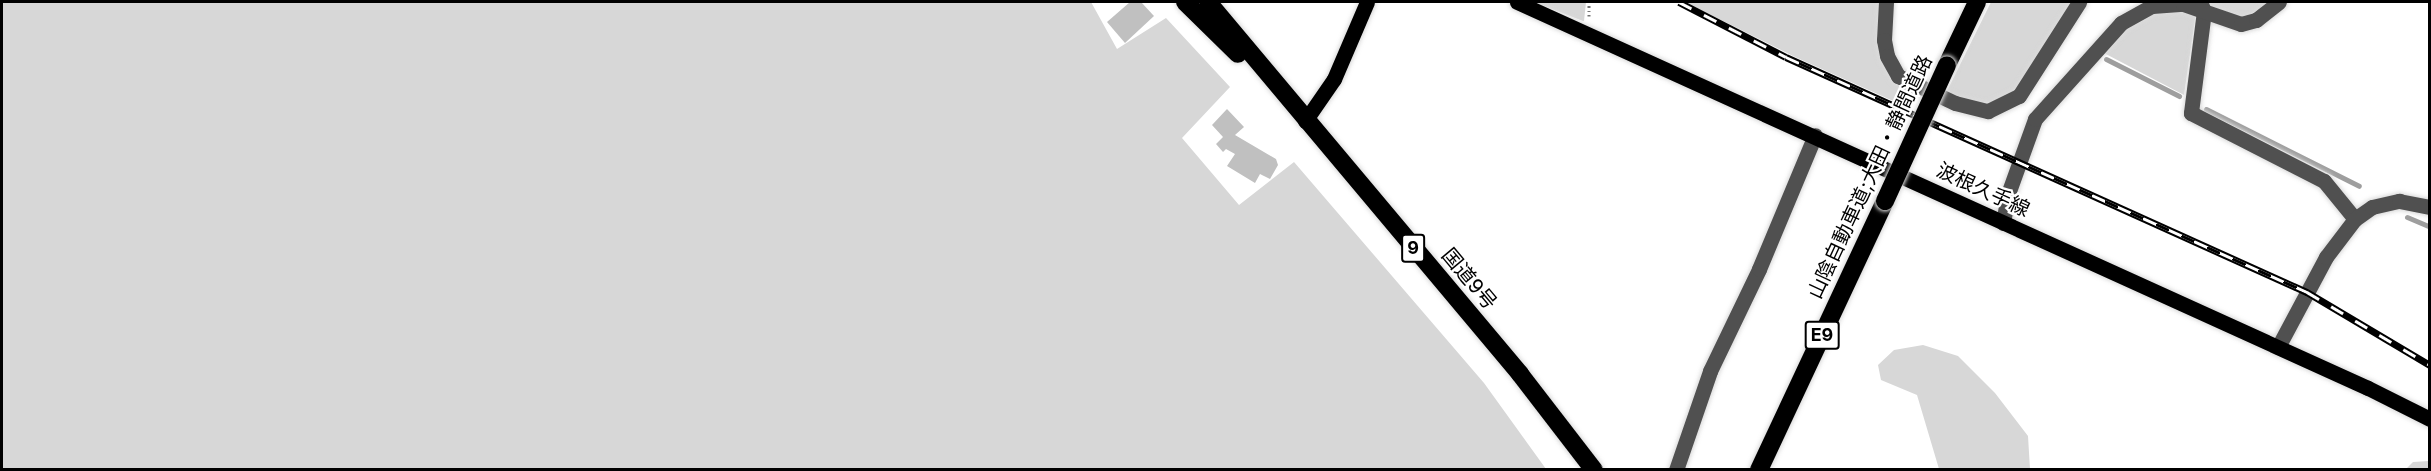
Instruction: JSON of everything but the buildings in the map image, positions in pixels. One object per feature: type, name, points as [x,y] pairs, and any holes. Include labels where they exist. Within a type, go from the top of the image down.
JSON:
[{"type":"highway","name":"国道9号","points":[[1185,2],[1305,121]]},
{"type":"highway","name":"国道9号","points":[[1208,2],[1305,121],[1520,374],[1594,470]]},
{"type":"highway","name":"山陰自動車道;大田・静間道路","points":[[1759,470],[1977,2]]},
{"type":"main road","points":[[1305,121],[1334,80],[1367,2]]},
{"type":"main road","name":"波根久手線","points":[[1517,2],[1815,135],[2430,419]]},
{"type":"street","points":[[1886,2],[1884,40],[1887,56],[1898,76],[1955,103],[1988,111],[2019,96],[2079,2]]},
{"type":"street","points":[[2003,223],[2008,194],[2036,119],[2121,23],[2152,4],[2182,4],[2202,6],[2241,24],[2256,20],[2279,2]]},
{"type":"street","points":[[2202,6],[2192,113],[2324,181],[2355,219]]},
{"type":"street","points":[[1676,470],[1710,371],[1759,269],[1815,135]]},
{"type":"street","points":[[2278,347],[2326,257],[2355,219],[2372,207],[2399,201],[2430,207]]},
{"type":"shaded area","points":[[2,2],[1091,2],[1117,49],[1166,18],[1230,87],[1182,138],[1239,205],[1294,162],[1484,383],[1546,469],[2,469]]},
{"type":"shaded area","points":[[1534,2],[1586,2],[1584,21],[1583,21]]},
{"type":"shaded area","points":[[1685,2],[1880,2],[1878,41],[1918,89],[1911,109],[1795,57]]},
{"type":"shaded area","points":[[1991,2],[2073,2],[2017,89],[1999,102],[1981,103],[1946,93]]},
{"type":"shaded area","points":[[2203,2],[2272,2],[2238,21]]},
{"type":"shaded area","points":[[2171,8],[2196,12],[2184,95],[2102,52],[2124,27],[2141,15]]},
{"type":"shaded area","points":[[1923,345],[1958,356],[1995,393],[2028,436],[2030,469],[1939,469],[1917,395],[1881,380],[1878,365],[1894,350]]},
{"type":"shaded area","points":[[2429,461],[2429,469],[2406,469],[2413,462]]},
{"type":"waterway","points":[[2106,59],[2179,96]]},
{"type":"waterway","points":[[2206,109],[2359,186]]},
{"type":"waterway","points":[[2407,217],[2430,227]]},
{"type":"railway","points":[[1679,2],[1786,57],[2307,292],[2430,365]]}]
